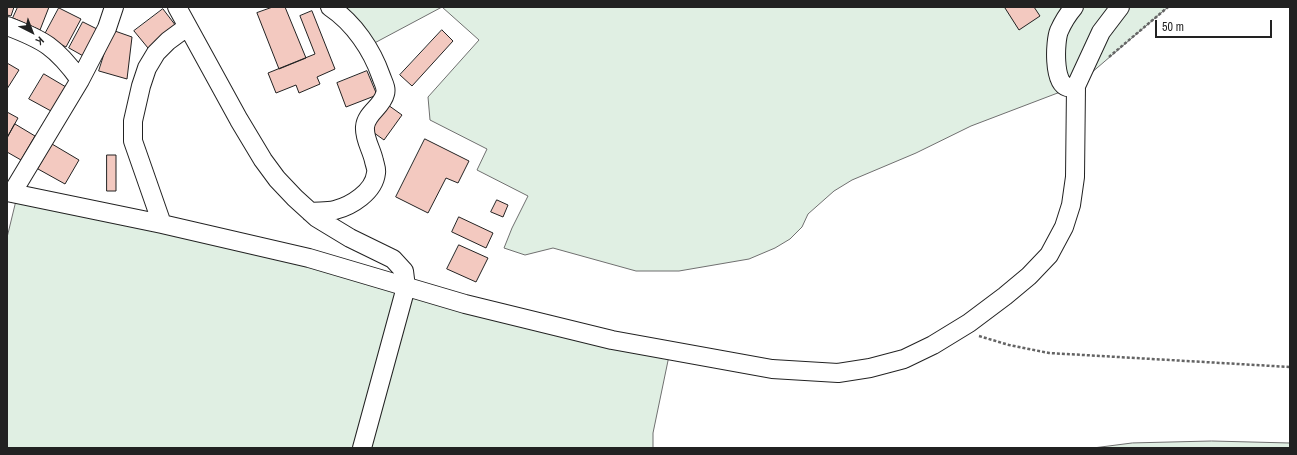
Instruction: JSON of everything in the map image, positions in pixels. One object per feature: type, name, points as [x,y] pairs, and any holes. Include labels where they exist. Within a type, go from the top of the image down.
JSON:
[{"type":"street","points":[[114,7],[107,28],[80,80],[10,192],[162,224],[309,258],[465,304],[612,340],[772,369],[838,373],[870,368],[904,359],[933,345],[960,329],[1005,296],[1029,276],[1049,255],[1064,227],[1071,205],[1075,177],[1076,86],[1101,32],[1120,7]]},
{"type":"street","points":[[310,212],[334,210],[350,204],[363,195],[372,184],[376,173],[374,160],[366,139],[364,126],[368,116],[385,94],[386,88],[376,62],[367,47],[339,13],[330,7]]},
{"type":"street","points":[[1074,7],[1066,17],[1059,32],[1056,44],[1059,78],[1062,84],[1066,87],[1076,86]]},
{"type":"street","points":[[180,8],[187,27],[263,160],[277,179],[317,218],[350,238],[393,259],[404,271],[406,287],[362,448]]},
{"type":"street","points":[[7,26],[33,36],[51,47],[65,60],[80,80]]},
{"type":"street","points":[[162,224],[133,141],[133,120],[147,68],[156,53],[168,41],[187,27]]},
{"type":"path","points":[[1108,57],[1168,7]]},
{"type":"path","points":[[960,329],[985,339],[1049,353],[1290,367]]},
{"type":"green space","points":[[330,7],[442,7],[367,47]]},
{"type":"green space","points":[[442,7],[1168,7],[1076,86],[971,126],[916,153],[852,180],[834,191],[808,214],[802,227],[790,239],[775,248],[749,259],[679,271],[636,271],[553,248],[525,255],[504,248],[528,196],[477,170],[487,149],[430,120],[428,97],[479,40]]},
{"type":"green space","points":[[18,194],[670,351],[653,433],[653,448],[7,448],[7,238]]},
{"type":"green space","points":[[1212,441],[1290,443],[1290,448],[1093,448],[1132,443]]},
{"type":"building","points":[[7,7],[14,7],[11,16],[7,15]]},
{"type":"building","points":[[18,7],[49,7],[40,30],[13,18]]},
{"type":"building","points":[[273,7],[285,7],[306,58],[279,69],[257,13]]},
{"type":"building","points":[[1034,7],[1040,16],[1019,30],[1005,8]]},
{"type":"building","points":[[59,8],[81,19],[66,47],[44,36]]},
{"type":"building","points":[[163,9],[176,26],[148,48],[134,31]]},
{"type":"building","points":[[312,11],[335,69],[317,77],[320,84],[299,93],[296,85],[276,93],[268,73],[315,54],[300,16]]},
{"type":"building","points":[[83,22],[99,30],[85,57],[69,48]]},
{"type":"building","points":[[112,30],[132,37],[127,79],[99,71]]},
{"type":"building","points":[[442,30],[453,41],[412,86],[400,75]]},
{"type":"building","points":[[7,63],[19,70],[7,89]]},
{"type":"building","points":[[367,71],[377,95],[346,107],[337,83]]},
{"type":"building","points":[[44,74],[66,87],[51,111],[29,99]]},
{"type":"building","points":[[388,105],[402,115],[384,140],[370,130]]},
{"type":"building","points":[[7,112],[18,118],[7,138]]},
{"type":"building","points":[[15,124],[35,136],[21,160],[7,152],[7,138]]},
{"type":"building","points":[[425,139],[469,161],[458,183],[446,178],[428,213],[396,197]]},
{"type":"building","points":[[52,144],[79,160],[65,184],[38,169]]},
{"type":"building","points":[[107,155],[116,155],[116,191],[107,191]]},
{"type":"building","points":[[497,200],[508,205],[503,217],[491,212]]},
{"type":"building","points":[[459,217],[493,233],[486,248],[452,232]]},
{"type":"building","points":[[459,245],[488,258],[476,282],[447,269]]}]
